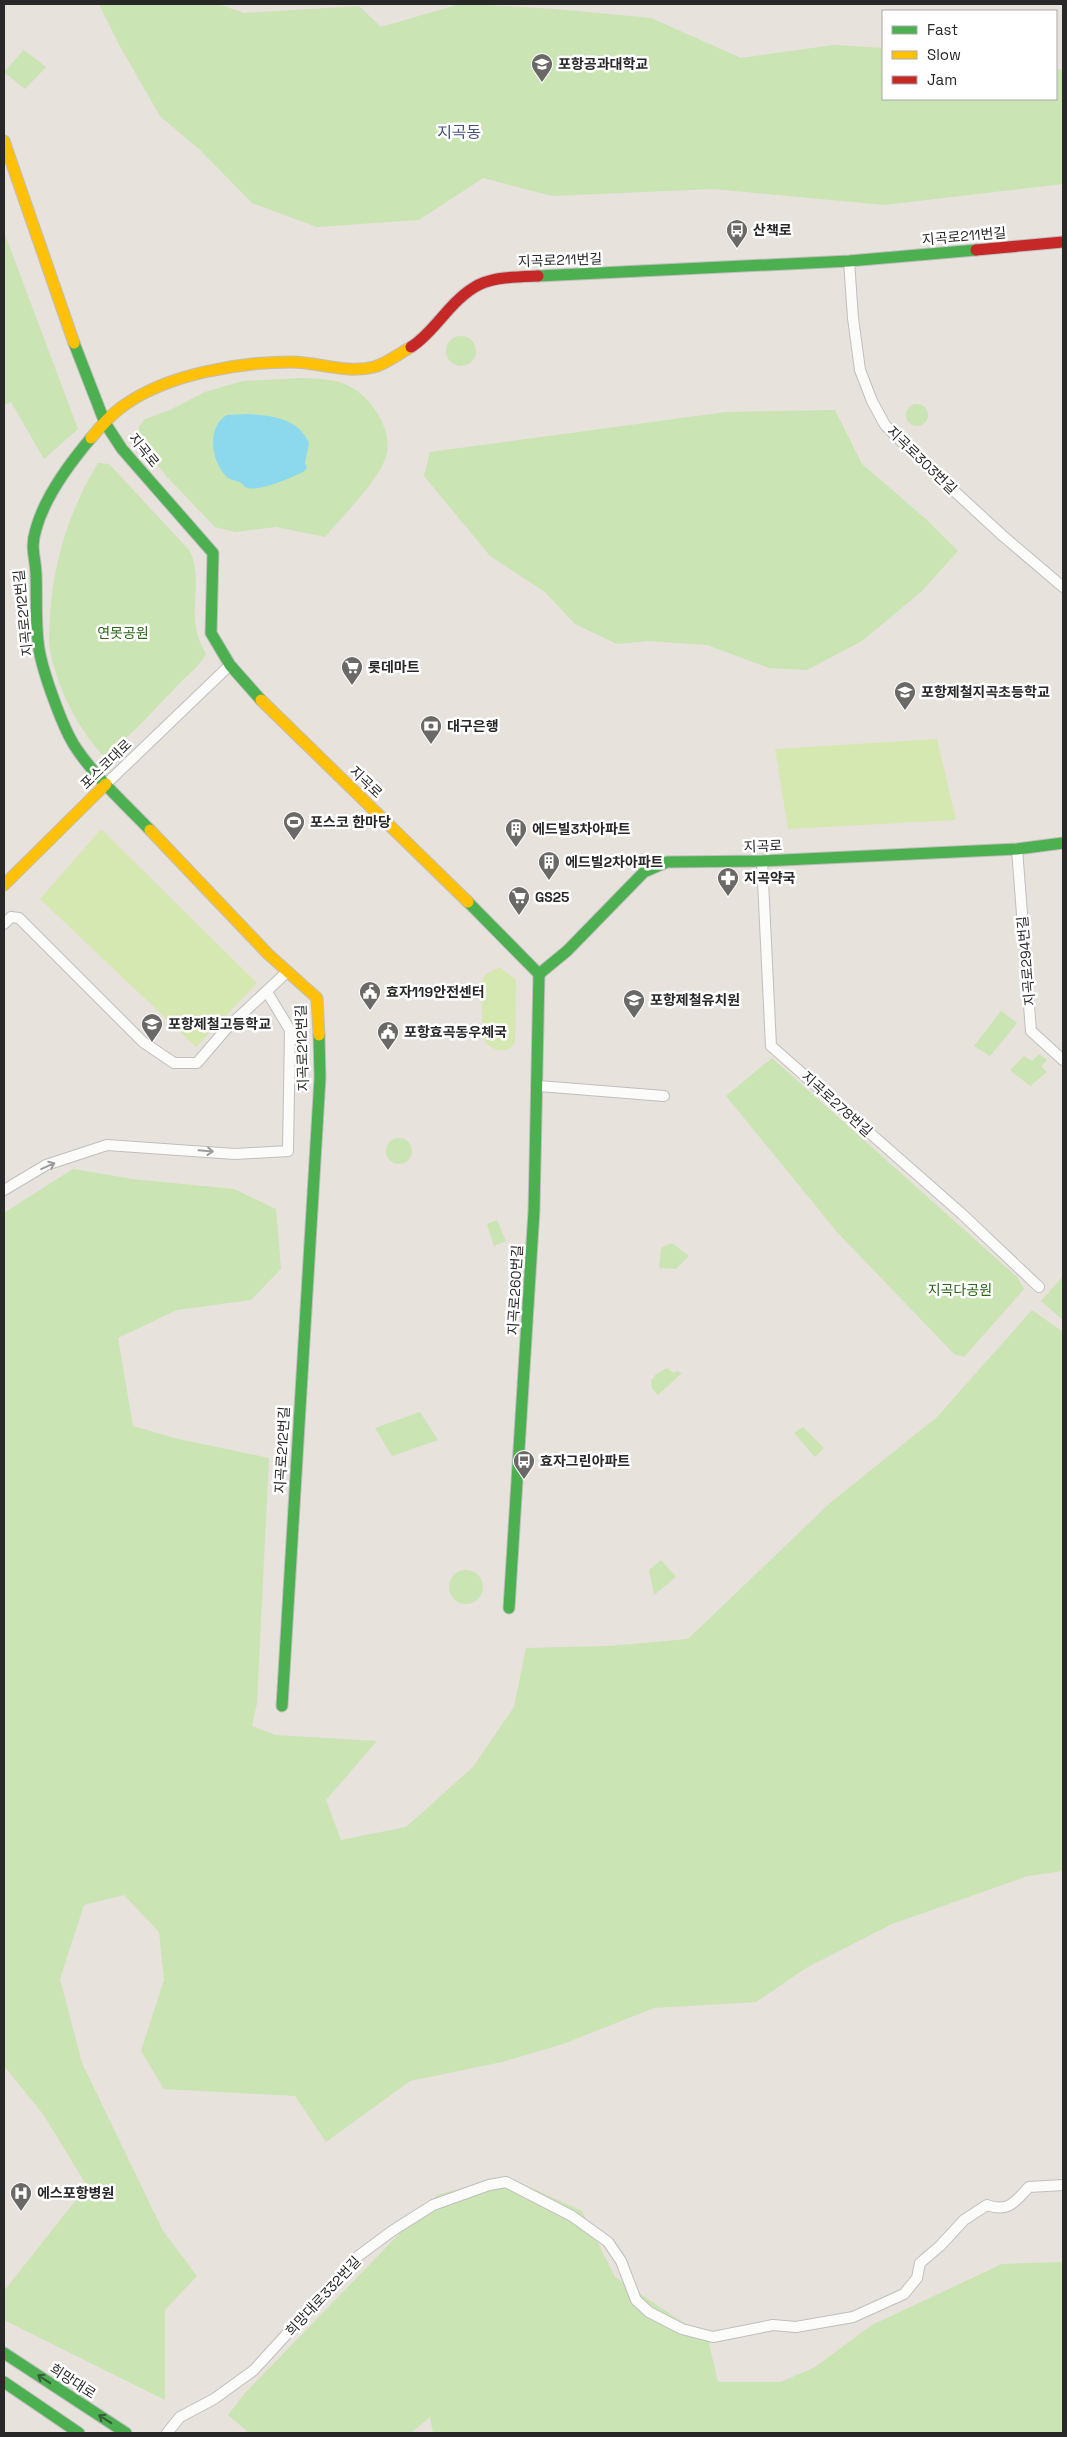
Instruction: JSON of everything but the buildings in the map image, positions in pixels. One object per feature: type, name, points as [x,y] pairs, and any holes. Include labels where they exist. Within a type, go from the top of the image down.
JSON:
[{"type":"main road","name":"지곡로","points":[[4,141],[104,424],[133,463],[213,553],[211,633],[230,665],[266,707],[503,936],[538,974],[567,951],[644,872],[668,862],[762,861],[1017,849],[1063,842]]},
{"type":"main road","name":"지곡로211번길","points":[[104,424],[110,416],[134,400],[182,379],[211,370],[250,364],[291,362],[374,367],[419,342],[449,307],[476,283],[508,277],[849,261],[1063,242]]},
{"type":"main road","name":"지곡로212번길","points":[[104,424],[76,456],[54,489],[42,514],[32,547],[32,560],[36,570],[39,649],[68,734],[106,784],[287,972],[317,998],[320,1078],[282,1706]]},
{"type":"main road","name":"포스코대로","points":[[4,885],[106,784]]},
{"type":"main road","name":"지곡로260번길","points":[[509,1608],[528,1344],[539,1086],[538,974]]},
{"type":"main road","name":"희망대로","points":[[4,2353],[126,2433]]},
{"type":"main road","points":[[4,2382],[75,2430],[81,2421],[84,2406]]},
{"type":"street","name":"지곡로303번길","points":[[849,261],[853,318],[860,370],[872,401],[885,425],[1003,536],[1063,588]]},
{"type":"street","name":"포스코대로","points":[[106,784],[230,665]]},
{"type":"street","name":"지곡로294번길","points":[[1017,849],[1031,1031],[1063,1060]]},
{"type":"street","name":"지곡로278번길","points":[[762,861],[772,1046],[962,1214],[1039,1287]]},
{"type":"street","points":[[4,924],[11,917],[19,918],[143,1042],[174,1063],[197,1063],[227,1028],[287,972]]},
{"type":"street","points":[[4,1189],[46,1165],[107,1145],[235,1154],[288,1151],[290,1030],[267,992]]},
{"type":"street","points":[[539,1086],[664,1096]]},
{"type":"street","name":"희망대로332번길","points":[[167,2433],[180,2417],[214,2399],[254,2370],[357,2258],[392,2231],[433,2205],[489,2185],[506,2182],[572,2216],[608,2242],[621,2261],[636,2300],[649,2312],[682,2329],[713,2337],[773,2325],[796,2327],[853,2317],[904,2294],[917,2278],[920,2263],[964,2220],[987,2205],[998,2209],[1013,2204],[1029,2187],[1063,2185]]},
{"type":"green space","points":[[99,4],[218,4],[244,13],[359,6],[381,27],[460,4],[471,4],[555,9],[651,18],[741,58],[834,45],[882,48],[882,100],[1057,100],[1057,68],[1063,70],[1063,184],[884,205],[713,189],[552,196],[483,178],[419,220],[317,227],[252,203],[200,150],[160,116],[118,43]]},
{"type":"green space","points":[[24,50],[46,67],[25,89],[4,72]]},
{"type":"green space","points":[[4,232],[78,429],[44,459],[11,402],[4,405]]},
{"type":"green space","points":[[461,336],[472,340],[476,351],[472,362],[461,366],[450,362],[446,351],[450,340]]},
{"type":"green space","points":[[300,378],[325,379],[349,386],[358,392],[375,409],[386,431],[388,443],[382,466],[376,476],[363,494],[325,537],[276,527],[235,532],[215,527],[167,477],[152,458],[138,435],[139,427],[145,419],[170,410],[205,392],[243,381]]},
{"type":"green space","points":[[917,404],[925,407],[928,415],[925,423],[917,426],[909,423],[906,415],[909,407]]},
{"type":"green space","points":[[835,410],[862,464],[927,520],[958,551],[921,592],[862,641],[807,670],[769,668],[707,645],[648,641],[617,644],[575,624],[545,592],[490,556],[424,476],[430,452],[726,412]]},
{"type":"green space","name":"연못공원","points":[[98,463],[109,464],[189,550],[193,559],[196,580],[195,622],[198,638],[206,654],[196,667],[105,757],[86,734],[63,693],[53,664],[49,641],[52,595],[59,555],[79,499]]},
{"type":"green space","points":[[937,739],[956,820],[788,829],[775,749]]},
{"type":"green space","points":[[101,829],[257,983],[196,1047],[40,899]]},
{"type":"green space","points":[[500,967],[516,980],[515,1042],[508,1049],[503,1050],[494,1049],[483,1038],[481,982],[486,974]]},
{"type":"green space","points":[[1001,1011],[1017,1023],[990,1056],[974,1046]]},
{"type":"green space","points":[[1039,1054],[1047,1060],[1041,1066],[1047,1072],[1030,1086],[1010,1070],[1024,1056],[1032,1061]]},
{"type":"green space","name":"지곡다공원","points":[[772,1058],[1017,1277],[1024,1289],[964,1357],[954,1354],[837,1232],[726,1096]]},
{"type":"green space","points":[[399,1138],[408,1142],[412,1151],[408,1160],[399,1164],[390,1160],[386,1151],[390,1142]]},
{"type":"green space","points":[[73,1169],[132,1179],[234,1189],[276,1209],[281,1269],[251,1300],[177,1310],[118,1338],[133,1426],[178,1439],[269,1458],[257,1703],[252,1726],[276,1735],[377,1741],[326,1800],[341,1840],[406,1827],[473,1767],[514,1707],[526,1648],[609,1646],[688,1639],[830,1503],[937,1417],[1032,1310],[1063,1332],[1063,1871],[1028,1876],[892,1924],[806,1968],[756,2002],[654,2008],[563,2044],[502,2062],[410,2081],[326,2142],[295,2096],[164,2089],[141,2051],[164,1980],[159,1932],[124,1895],[84,1905],[60,1979],[82,2063],[163,2231],[197,2276],[165,2310],[165,2400],[4,2320],[4,2291],[87,2186],[43,2114],[4,2066],[4,1213]]},
{"type":"green space","points":[[497,1220],[506,1241],[494,1246],[487,1224]]},
{"type":"green space","points":[[672,1243],[689,1256],[676,1269],[659,1268],[661,1248]]},
{"type":"green space","points":[[1063,1276],[1063,1320],[1041,1301]]},
{"type":"green space","points":[[667,1368],[674,1373],[677,1371],[682,1373],[658,1395],[652,1389],[651,1381],[656,1374]]},
{"type":"green space","points":[[420,1412],[438,1440],[392,1456],[375,1428]]},
{"type":"green space","points":[[803,1427],[824,1448],[815,1457],[794,1433]]},
{"type":"green space","points":[[661,1560],[676,1577],[654,1595],[649,1570]]},
{"type":"green space","points":[[466,1570],[478,1575],[483,1587],[478,1599],[466,1604],[454,1599],[449,1587],[454,1575]]},
{"type":"green space","points":[[506,2176],[582,2211],[615,2277],[708,2339],[718,2382],[781,2382],[815,2367],[872,2325],[1002,2264],[1063,2262],[1063,2433],[433,2433],[430,2417],[411,2433],[249,2433],[228,2415],[245,2393],[437,2195]]},
{"type":"water","points":[[249,414],[276,417],[292,423],[298,428],[309,443],[305,463],[307,468],[303,472],[260,488],[247,488],[227,477],[217,463],[214,454],[213,445],[216,428],[220,420],[227,415]]},
{"type":"traffic: fast","points":[[538,276],[849,261],[976,250]]},
{"type":"traffic: fast","points":[[74,343],[105,423],[122,449],[213,553],[211,633],[230,665],[261,700]]},
{"type":"traffic: fast","points":[[91,438],[66,470],[45,505],[34,536],[39,649],[54,700],[65,728],[76,748],[102,780],[150,830]]},
{"type":"traffic: fast","points":[[539,974],[567,951],[644,872],[667,862],[762,861],[1017,849],[1063,843]]},
{"type":"traffic: fast","points":[[468,902],[539,974]]},
{"type":"traffic: fast","points":[[509,1608],[534,1211],[539,974]]},
{"type":"traffic: fast","points":[[282,1706],[320,1078],[319,1035]]},
{"type":"traffic: fast","points":[[4,2353],[126,2433]]},
{"type":"traffic: fast","points":[[4,2382],[79,2433]]},
{"type":"traffic: slow","points":[[4,141],[74,343]]},
{"type":"traffic: slow","points":[[91,438],[111,416],[126,404],[163,385],[184,378],[228,367],[250,364],[291,362],[364,369],[383,363],[411,347]]},
{"type":"traffic: slow","points":[[261,700],[468,902]]},
{"type":"traffic: slow","points":[[4,885],[106,784]]},
{"type":"traffic: slow","points":[[150,830],[268,954],[317,998],[319,1035]]},
{"type":"traffic: jam","points":[[976,250],[1063,242]]},
{"type":"traffic: jam","points":[[411,347],[425,336],[455,302],[475,286],[496,279],[538,276]]},
{"type":"place","name":"포항공과대학교","points":[[542,83]]},
{"type":"place","name":"산책로","points":[[737,249]]},
{"type":"place","name":"롯데마트","points":[[352,686]]},
{"type":"place","name":"포항제철지곡초등학교","points":[[905,711]]},
{"type":"place","name":"대구은행","points":[[431,745]]},
{"type":"place","name":"포스코 한마당","points":[[294,841]]},
{"type":"place","name":"에드빌3차아파트","points":[[516,848]]},
{"type":"place","name":"에드빌2차아파트","points":[[549,881]]},
{"type":"place","name":"지곡약국","points":[[728,897]]},
{"type":"place","name":"GS25","points":[[519,916]]},
{"type":"place","name":"효자119안전센터","points":[[370,1011]]},
{"type":"place","name":"포항제철유치원","points":[[634,1019]]},
{"type":"place","name":"포항제철고등학교","points":[[152,1043]]},
{"type":"place","name":"포항효곡동우체국","points":[[388,1051]]},
{"type":"place","name":"효자그린아파트","points":[[524,1480]]},
{"type":"place","name":"에스포항병원","points":[[21,2212]]},
{"type":"district","name":"지곡동","points":[[459,132]]}]
